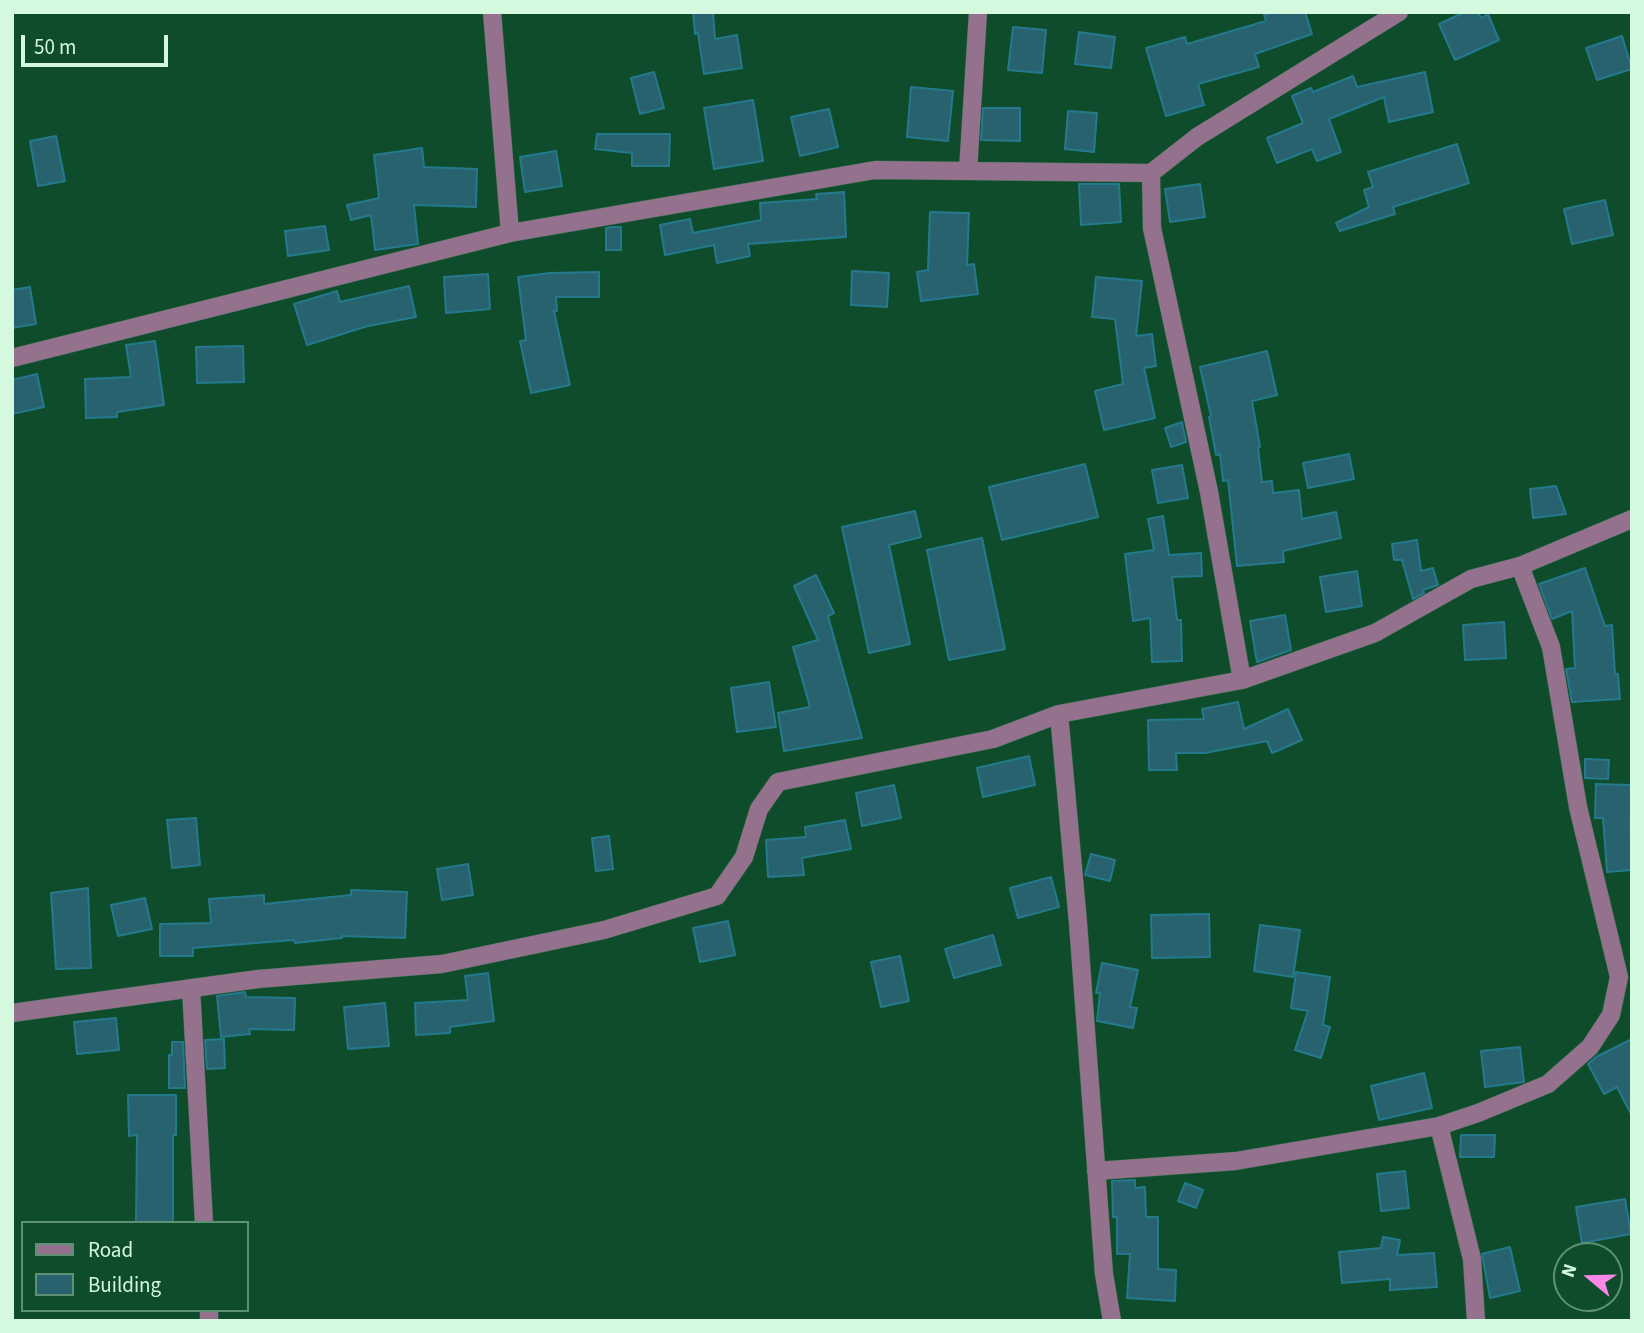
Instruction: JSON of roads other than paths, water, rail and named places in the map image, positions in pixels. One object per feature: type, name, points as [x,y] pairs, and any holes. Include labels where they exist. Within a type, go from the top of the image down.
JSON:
[{"type":"street","points":[[492,12],[510,233]]},
{"type":"street","points":[[968,171],[978,12]]},
{"type":"street","points":[[12,358],[510,233],[875,170],[1151,173],[1197,137],[1399,12]]},
{"type":"street","points":[[1151,173],[1152,228],[1209,492],[1242,680]]},
{"type":"street","points":[[12,1013],[258,979],[442,964],[604,930],[717,896],[744,857],[759,809],[778,782],[993,739],[1059,714],[1242,680],[1375,633],[1471,579],[1520,566],[1632,519]]},
{"type":"street","points":[[1096,1171],[1236,1161],[1439,1126],[1548,1084],[1590,1047],[1611,1015],[1619,976],[1578,807],[1551,647],[1520,566]]},
{"type":"street","points":[[1059,714],[1078,923],[1104,1274],[1112,1321]]},
{"type":"street","points":[[191,988],[204,1221]]},
{"type":"street","points":[[1439,1126],[1472,1259],[1475,1321]]}]
